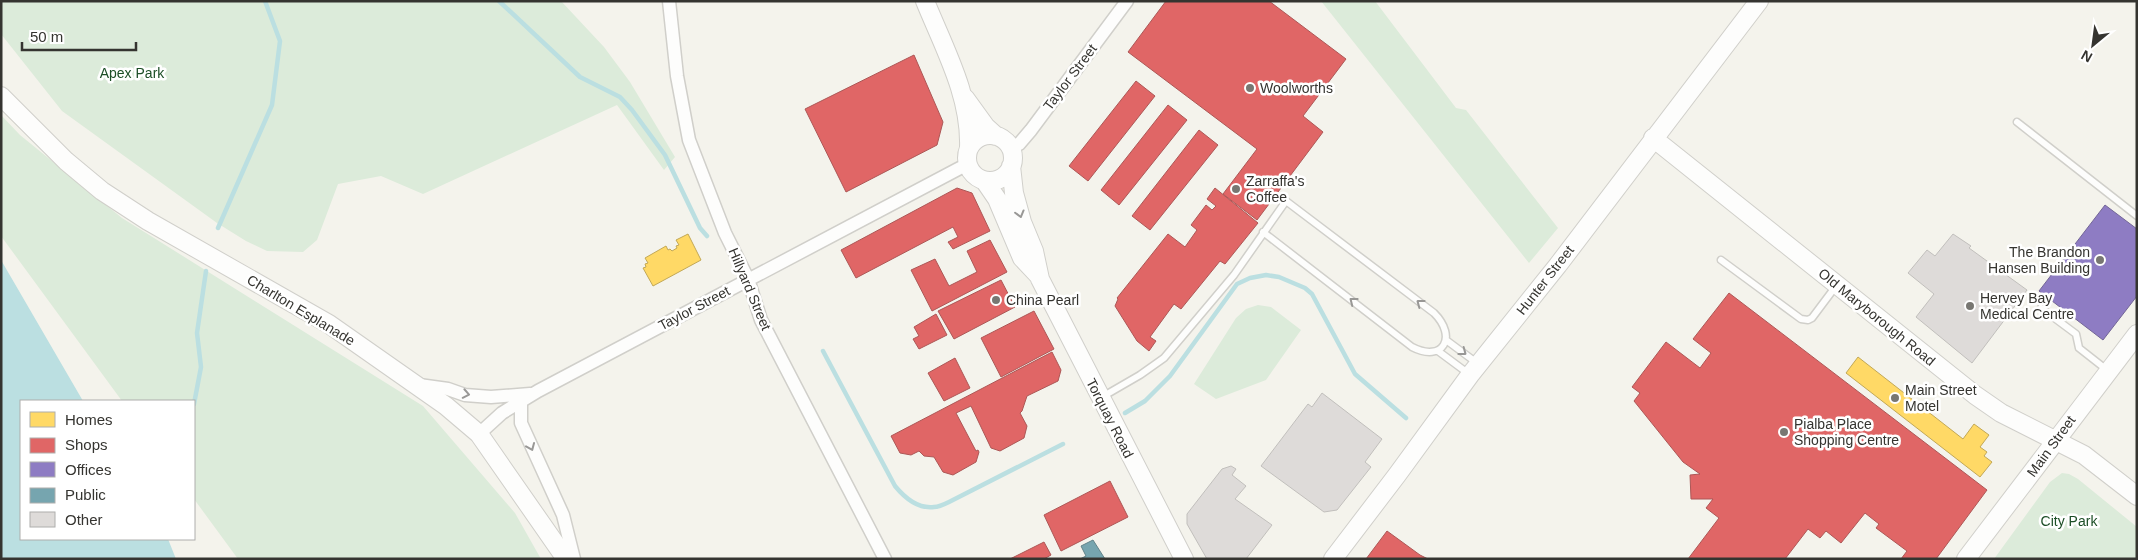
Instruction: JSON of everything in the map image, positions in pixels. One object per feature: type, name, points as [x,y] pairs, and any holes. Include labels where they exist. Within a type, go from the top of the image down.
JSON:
[{"type":"street","name":"Hillyard Street","points":[[669,1],[677,76],[689,140],[725,233],[748,279],[761,320],[885,559]]},
{"type":"street","points":[[926,1],[964,96],[970,133],[967,154],[968,166],[978,177],[984,180],[991,181],[1004,177],[1011,158],[1007,143],[986,127],[964,96]]},
{"type":"street","name":"Taylor Street","points":[[1011,158],[1019,144],[1127,1]]},
{"type":"street","name":"Hunter Street","points":[[1333,559],[1475,370],[1558,265],[1759,1]]},
{"type":"street","name":"Charlton Esplanade","points":[[1,96],[66,161],[102,191],[148,221],[329,324],[419,385],[479,434],[566,559]]},
{"type":"street","points":[[969,148],[980,137],[996,136]]},
{"type":"street","name":"Old Maryborough Road","points":[[1653,138],[1994,408],[2084,455],[2137,496]]},
{"type":"street","name":"Torquay Road","points":[[1011,158],[1014,194],[1022,222],[1034,251],[1038,275]]},
{"type":"street","name":"Taylor Street","points":[[479,434],[502,413],[526,398],[748,279],[960,168],[968,166]]},
{"type":"street","name":"Torquay Road","points":[[984,180],[997,199],[1022,258],[1038,275],[1184,559]]},
{"type":"street","name":"Main Street","points":[[1966,559],[2137,334]]},
{"type":"street","points":[[419,385],[448,389],[465,395],[526,398],[521,423],[563,515],[574,559]]},
{"type":"lane","points":[[2017,122],[2137,216]]},
{"type":"lane","points":[[1100,398],[1140,375],[1164,358],[1234,275],[1286,201],[1434,313],[1443,322],[1447,332],[1446,340],[1438,351]]},
{"type":"lane","points":[[1263,232],[1412,347],[1429,353],[1438,351],[1475,370]]},
{"type":"lane","points":[[1721,260],[1801,319],[1808,320],[1812,318],[1837,285]]},
{"type":"lane","points":[[2041,308],[2076,334],[2079,348],[2108,371]]},
{"type":"lane","points":[[1446,340],[1475,370]]},
{"type":"green space","name":"Apex Park","points":[[1,1],[561,1],[604,47],[630,82],[675,157],[664,170],[617,105],[423,194],[381,176],[338,184],[317,240],[303,252],[267,251],[246,241],[217,223],[62,111],[1,34]]},
{"type":"green space","points":[[1321,1],[1375,1],[1456,108],[1466,110],[1558,228],[1529,263]]},
{"type":"green space","points":[[1,115],[20,135],[122,218],[423,406],[515,513],[541,559],[238,559],[195,500],[195,400],[121,400],[1,236]]},
{"type":"green space","points":[[1258,305],[1271,307],[1301,330],[1266,380],[1216,399],[1194,384],[1236,318],[1246,309]]},
{"type":"green space","name":"City Park","points":[[2062,473],[2069,474],[2078,479],[2137,527],[2137,559],[1994,559],[2050,482]]},
{"type":"water","points":[[1,260],[82,400],[20,400],[20,540],[168,540],[176,559],[1,559]]},
{"type":"building: Homes","points":[[688,234],[701,260],[653,286],[643,268],[648,263],[645,258],[666,246],[668,250],[672,251],[679,245],[676,240]]},
{"type":"building: Homes","name":"Main Street Motel","points":[[1858,357],[1963,439],[1974,424],[1989,435],[1980,447],[1987,452],[1984,456],[1992,462],[1980,477],[1846,373]]},
{"type":"building: Shops","name":"Woolworths","points":[[1166,1],[1269,1],[1346,59],[1303,116],[1323,132],[1257,220],[1223,194],[1257,149],[1128,52]]},
{"type":"building: Shops","points":[[914,55],[943,122],[937,145],[846,192],[805,109]]},
{"type":"building: Shops","points":[[1136,81],[1155,96],[1088,181],[1069,166]]},
{"type":"building: Shops","points":[[1168,105],[1187,120],[1119,205],[1101,190]]},
{"type":"building: Shops","points":[[1199,130],[1218,145],[1150,230],[1132,216]]},
{"type":"building: Shops","points":[[957,188],[972,193],[990,231],[953,249],[948,242],[958,237],[953,227],[856,278],[841,250]]},
{"type":"building: Shops","points":[[1215,188],[1258,223],[1225,264],[1220,261],[1181,309],[1174,304],[1150,337],[1156,341],[1149,351],[1137,341],[1115,306],[1117,298],[1168,234],[1185,247],[1197,230],[1191,225],[1206,205],[1212,210],[1216,206],[1207,199]]},
{"type":"building: Shops","points":[[990,240],[1007,272],[932,311],[911,270],[935,259],[949,286],[977,272],[967,251]]},
{"type":"building: Shops","points":[[1001,280],[1015,307],[954,339],[938,311]]},
{"type":"building: Shops","name":"Pialba Place Shopping Centre","points":[[1729,293],[1987,490],[1936,559],[1901,559],[1907,551],[1876,528],[1879,524],[1865,513],[1841,543],[1826,531],[1820,538],[1808,529],[1785,559],[1688,559],[1719,518],[1706,508],[1713,499],[1691,499],[1690,475],[1700,474],[1683,462],[1634,401],[1640,393],[1632,387],[1666,342],[1700,368],[1711,353],[1693,339]]},
{"type":"building: Shops","points":[[1034,311],[1054,349],[1001,377],[981,338]]},
{"type":"building: Shops","points":[[936,314],[947,335],[919,349],[913,339],[919,336],[914,327]]},
{"type":"building: Shops","points":[[1052,352],[1061,370],[1058,381],[1027,396],[1020,413],[1027,426],[1024,438],[1000,451],[991,448],[971,406],[956,413],[976,451],[978,450],[979,452],[976,462],[953,475],[943,472],[934,457],[924,456],[919,451],[911,455],[900,453],[891,436]]},
{"type":"building: Shops","points":[[955,358],[970,388],[944,401],[928,373]]},
{"type":"building: Shops","points":[[1110,481],[1128,517],[1061,551],[1044,515]]},
{"type":"building: Shops","points":[[1387,531],[1420,555],[1428,559],[1366,559]]},
{"type":"building: Shops","points":[[1044,542],[1051,555],[1044,559],[1010,559]]},
{"type":"building: Offices","name":"The Brandon Hansen Building","points":[[2105,205],[2137,229],[2137,296],[2103,340],[2039,291]]},
{"type":"building: Public","points":[[1093,540],[1105,559],[1080,559],[1086,556],[1081,546]]},
{"type":"building: Other","name":"Hervey Bay Medical Centre","points":[[1953,234],[1971,246],[1969,248],[2027,290],[1972,363],[1916,317],[1934,294],[1908,273],[1927,250],[1935,256]]},
{"type":"building: Other","points":[[1322,393],[1382,439],[1365,462],[1371,467],[1337,510],[1324,512],[1261,466],[1308,404],[1312,407]]},
{"type":"building: Other","points":[[1231,466],[1236,469],[1232,475],[1246,486],[1235,499],[1272,525],[1246,559],[1207,559],[1187,524],[1187,514],[1222,469]]},
{"type":"waterway","points":[[218,228],[272,105],[280,41],[265,1]]},
{"type":"waterway","points":[[499,1],[580,77],[620,97],[632,110],[665,155],[700,228],[707,236]]},
{"type":"waterway","points":[[195,400],[201,367],[197,333],[206,271]]},
{"type":"waterway","points":[[1125,413],[1145,401],[1170,376],[1237,284],[1250,278],[1266,275],[1279,277],[1305,288],[1312,294],[1355,374],[1406,418]]},
{"type":"waterway","points":[[823,351],[895,486],[907,498],[922,506],[936,507],[944,504],[1063,444]]},
{"type":"place","name":"Woolworths","points":[[1250,88]]},
{"type":"place","name":"Zarraffa's Coffee","points":[[1236,189]]},
{"type":"place","name":"The Brandon Hansen Building","points":[[2100,260]]},
{"type":"place","name":"China Pearl","points":[[996,300]]},
{"type":"place","name":"Hervey Bay Medical Centre","points":[[1970,306]]},
{"type":"place","name":"Main Street Motel","points":[[1895,398]]},
{"type":"place","name":"Pialba Place Shopping Centre","points":[[1784,432]]}]
